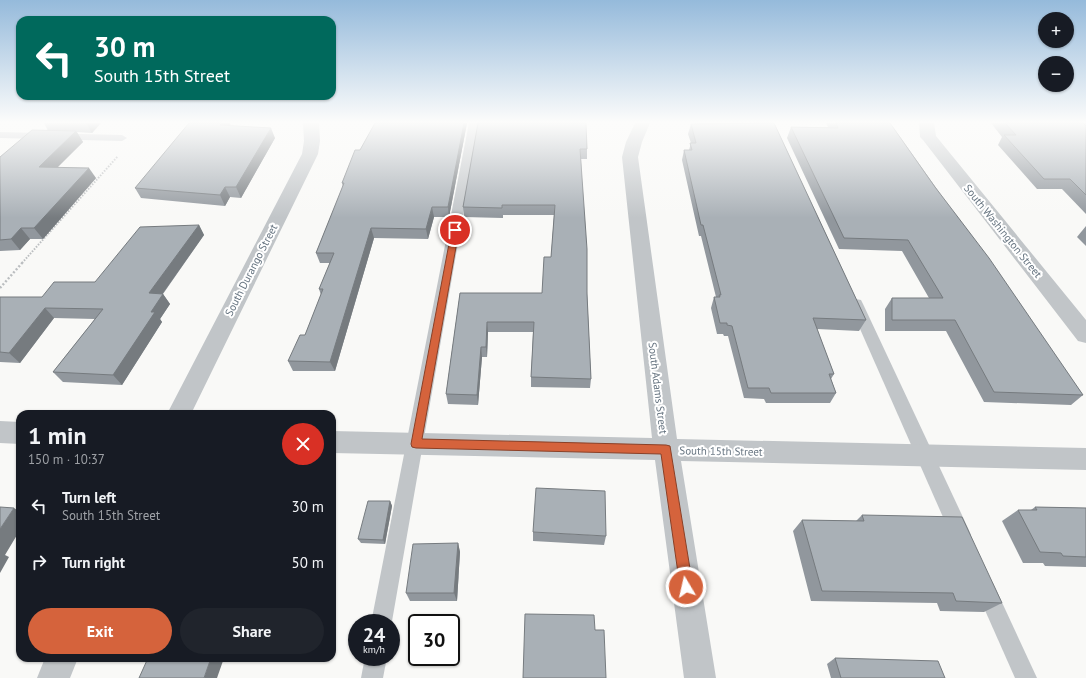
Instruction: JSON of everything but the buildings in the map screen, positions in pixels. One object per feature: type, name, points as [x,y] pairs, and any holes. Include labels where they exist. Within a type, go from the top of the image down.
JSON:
[{"type":"street","name":"South Durango Street","points":[[181,410],[310,155]]},
{"type":"street","name":"South Adams Street","points":[[631,155],[634,201],[666,450],[700,678]]},
{"type":"street","name":"South Washington Street","points":[[942,155],[1086,335]]},
{"type":"street","points":[[0,432],[16,433]]},
{"type":"street","name":"South 15th Street","points":[[336,442],[1086,459]]},
{"type":"street","points":[[53,678],[60,662]]},
{"type":"lane","points":[[384,614],[468,155]]},
{"type":"lane","points":[[850,290],[967,549]]},
{"type":"lane","points":[[980,578],[1026,678]]},
{"type":"lane","points":[[372,678],[374,666]]},
{"type":"path","points":[[0,288],[119,155]]},
{"type":"route","points":[[455,230],[416,444],[666,450],[686,587]]}]
